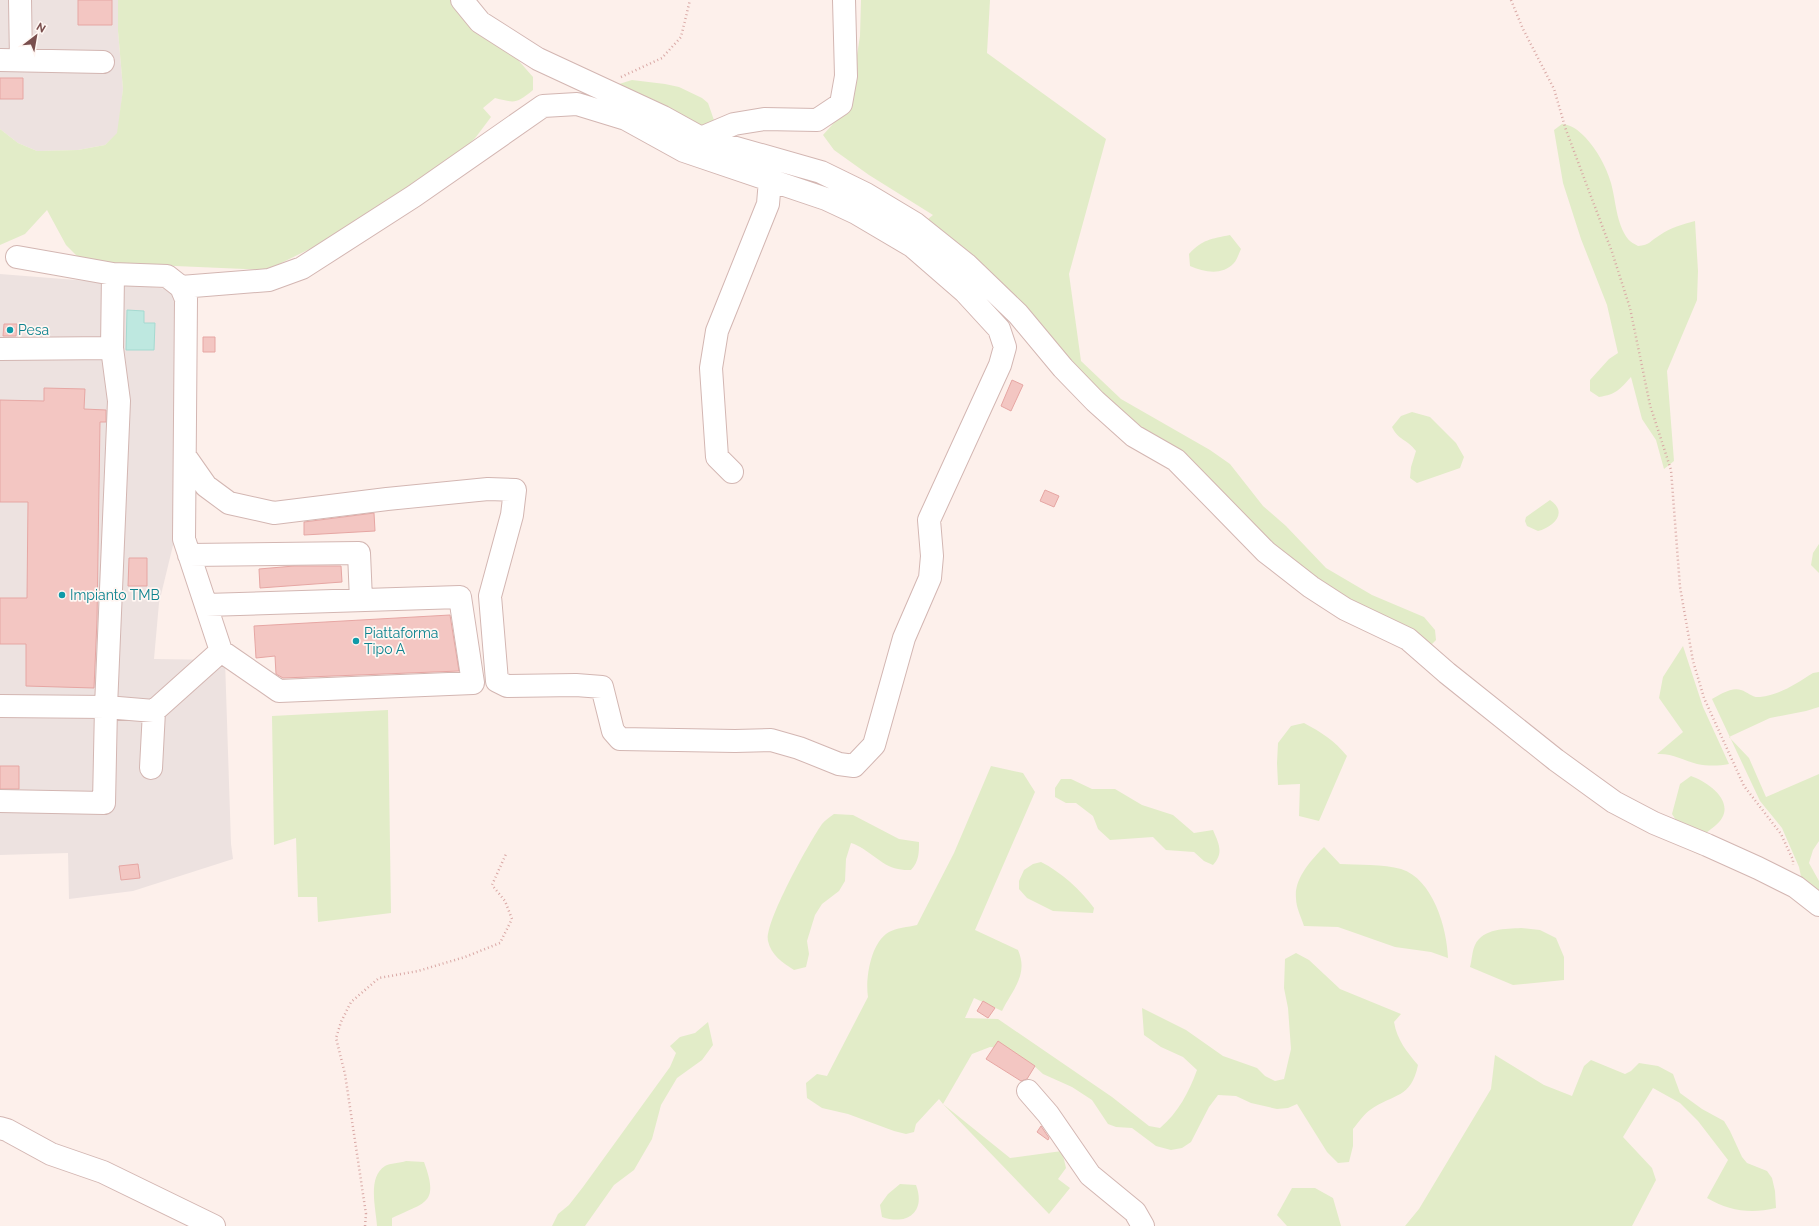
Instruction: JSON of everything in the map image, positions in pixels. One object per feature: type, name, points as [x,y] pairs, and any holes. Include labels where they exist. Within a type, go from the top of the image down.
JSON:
[{"type":"street","points":[[20,0],[11,60],[103,62]]},
{"type":"street","points":[[462,0],[480,22],[538,59],[663,117],[701,138],[821,172],[866,194],[916,224],[966,264],[1018,314],[1063,368],[1095,401],[1134,436],[1176,460],[1266,552],[1311,587],[1345,609],[1408,639],[1447,673],[1556,760],[1614,802],[1654,823],[1707,844],[1796,887],[1819,905]]},
{"type":"street","points":[[701,138],[734,124],[764,119],[817,120],[841,104],[846,76],[844,0]]},
{"type":"street","points":[[181,287],[269,280],[302,268],[414,196],[543,106],[577,104],[626,119],[684,151],[826,199],[856,213],[912,246],[965,292],[999,329],[1005,347],[1000,365],[929,520],[932,556],[930,578],[904,638],[874,745],[854,766],[839,764],[799,748],[771,740],[735,741],[620,739],[613,731],[602,687],[576,685],[508,686],[497,681],[490,596],[512,516],[515,490],[480,490],[274,513],[229,503],[206,486],[185,456]]},
{"type":"street","points":[[732,472],[717,457],[711,368],[717,331],[768,204],[770,180]]},
{"type":"street","points":[[17,257],[113,274],[167,276],[181,287],[186,298],[184,539],[221,651],[279,691],[473,683],[460,597],[206,605]]},
{"type":"street","points":[[0,801],[104,803],[106,707],[120,401],[112,348],[113,274]]},
{"type":"street","points":[[0,348],[112,348]]},
{"type":"street","points":[[184,502],[206,486]]},
{"type":"street","points":[[189,555],[359,553],[361,600]]},
{"type":"street","points":[[152,768],[154,711],[221,651]]},
{"type":"street","points":[[0,706],[106,707],[154,711]]},
{"type":"street","points":[[1028,1091],[1048,1114],[1090,1175],[1135,1212],[1143,1226]]},
{"type":"street","points":[[0,1128],[7,1130],[51,1154],[103,1172],[214,1226]]},
{"type":"path","points":[[597,86],[662,58],[681,37],[690,0]]},
{"type":"path","points":[[1511,0],[1523,28],[1554,89],[1566,130],[1612,252],[1630,308],[1650,405],[1671,470],[1680,587],[1692,661],[1704,698],[1744,786],[1781,834],[1793,860],[1796,887]]},
{"type":"path","points":[[365,1226],[366,1214],[346,1082],[336,1038],[341,1022],[352,1002],[379,978],[418,971],[465,957],[500,943],[512,919],[505,901],[492,885],[506,854]]},
{"type":"shaded area","points":[[0,0],[118,0],[118,31],[123,89],[118,133],[105,145],[78,150],[37,151],[18,143],[0,129]]},
{"type":"shaded area","points":[[0,274],[127,284],[176,290],[176,533],[159,603],[154,659],[225,660],[231,844],[233,859],[133,891],[69,899],[68,853],[0,855]]},
{"type":"green space","points":[[118,0],[452,0],[511,52],[533,77],[533,90],[523,98],[515,101],[495,98],[483,108],[491,117],[476,137],[438,177],[338,235],[267,270],[83,262],[66,245],[47,210],[25,234],[0,245],[0,129],[18,143],[37,151],[78,150],[105,145],[117,133],[123,89],[118,31]]},
{"type":"green space","points":[[861,0],[990,0],[987,53],[1106,139],[1069,274],[1081,361],[1121,399],[1210,450],[1230,464],[1263,506],[1286,526],[1326,568],[1372,595],[1424,617],[1435,630],[1436,640],[1430,646],[1321,586],[1142,438],[927,224],[928,219],[933,215],[869,175],[834,150],[823,135],[849,106],[860,36]]},
{"type":"green space","points":[[632,80],[679,87],[702,98],[708,103],[716,126],[706,129],[619,84]]},
{"type":"green space","points":[[1562,124],[1572,127],[1580,132],[1601,158],[1611,183],[1621,226],[1631,242],[1638,246],[1645,245],[1668,230],[1695,221],[1698,271],[1697,300],[1667,371],[1674,461],[1664,469],[1656,440],[1642,419],[1631,377],[1614,393],[1599,397],[1590,391],[1590,380],[1609,359],[1618,353],[1607,305],[1581,239],[1563,183],[1554,130]]},
{"type":"green space","points":[[1230,235],[1241,249],[1235,262],[1229,267],[1224,270],[1213,272],[1190,266],[1189,254],[1199,245],[1212,239]]},
{"type":"green space","points":[[1412,412],[1430,417],[1456,443],[1464,457],[1460,468],[1417,483],[1410,478],[1411,467],[1416,451],[1397,435],[1392,427],[1401,416]]},
{"type":"green space","points":[[1550,500],[1556,505],[1558,510],[1559,514],[1557,519],[1549,526],[1538,531],[1527,526],[1525,521],[1526,517]]},
{"type":"green space","points":[[1819,544],[1819,573],[1811,565],[1813,553]]},
{"type":"green space","points":[[1683,646],[1703,707],[1729,764],[1713,766],[1701,765],[1673,756],[1657,754],[1683,732],[1659,698],[1663,677]]},
{"type":"green space","points":[[1819,672],[1819,707],[1770,718],[1730,737],[1712,699],[1726,692],[1737,689],[1755,697],[1767,696],[1781,691],[1813,673]]},
{"type":"green space","points":[[388,710],[391,913],[318,922],[317,897],[298,897],[296,838],[274,845],[272,716]]},
{"type":"green space","points":[[1304,723],[1327,737],[1347,756],[1319,821],[1299,816],[1300,784],[1278,785],[1278,743],[1291,726]]},
{"type":"green space","points":[[1731,739],[1749,758],[1766,797],[1819,774],[1819,841],[1813,850],[1809,863],[1819,881],[1819,902],[1803,886],[1799,867],[1782,828],[1760,801]]},
{"type":"green space","points":[[991,766],[1023,773],[1035,792],[975,930],[1018,950],[1022,967],[1018,982],[1002,1011],[974,998],[965,1018],[998,1019],[1112,1097],[1149,1126],[1160,1128],[1178,1109],[1197,1070],[1183,1057],[1161,1047],[1144,1035],[1142,1008],[1186,1030],[1223,1056],[1257,1068],[1265,1076],[1275,1081],[1284,1079],[1291,1049],[1288,1008],[1284,988],[1285,959],[1296,953],[1309,960],[1340,989],[1401,1014],[1394,1022],[1397,1034],[1403,1045],[1418,1065],[1415,1076],[1406,1090],[1365,1114],[1353,1129],[1353,1146],[1349,1162],[1338,1163],[1327,1152],[1297,1104],[1288,1108],[1277,1109],[1251,1103],[1236,1096],[1218,1095],[1209,1107],[1191,1142],[1182,1148],[1171,1150],[1156,1146],[1132,1128],[1116,1127],[1108,1124],[1092,1100],[1072,1087],[1043,1074],[1032,1064],[1015,1054],[1000,1048],[990,1047],[972,1054],[943,1104],[939,1099],[916,1124],[914,1132],[906,1134],[848,1114],[822,1108],[807,1098],[806,1083],[817,1074],[827,1076],[868,997],[867,980],[871,961],[878,944],[889,932],[917,925],[954,853]]},
{"type":"green space","points":[[1691,776],[1710,786],[1721,798],[1724,804],[1724,811],[1721,820],[1704,835],[1704,849],[1700,855],[1675,843],[1679,825],[1672,814],[1680,784]]},
{"type":"green space","points":[[1061,779],[1071,779],[1092,789],[1115,789],[1142,805],[1173,815],[1194,833],[1213,830],[1219,848],[1216,861],[1213,865],[1204,861],[1194,852],[1166,850],[1153,837],[1110,840],[1098,829],[1093,816],[1076,803],[1066,803],[1055,797],[1055,788]]},
{"type":"green space","points":[[834,814],[853,815],[899,839],[919,842],[918,857],[911,870],[900,869],[886,864],[857,845],[851,843],[846,859],[845,881],[839,891],[822,904],[815,915],[807,941],[809,954],[806,967],[794,970],[782,961],[772,950],[768,941],[769,932],[780,901],[808,847],[822,824]]},
{"type":"green space","points":[[1324,847],[1340,864],[1394,867],[1412,874],[1422,883],[1436,906],[1445,933],[1448,958],[1431,952],[1395,947],[1338,927],[1304,926],[1296,901],[1296,891],[1304,870]]},
{"type":"green space","points":[[1041,862],[1063,876],[1077,888],[1094,908],[1093,913],[1053,911],[1027,898],[1019,889],[1019,881],[1024,870],[1033,864]]},
{"type":"green space","points":[[1521,928],[1540,930],[1556,938],[1564,957],[1564,980],[1513,985],[1470,967],[1475,945],[1483,935],[1495,930]]},
{"type":"green space","points":[[708,1022],[713,1045],[702,1060],[677,1078],[661,1105],[652,1139],[634,1170],[614,1185],[585,1226],[552,1226],[558,1214],[569,1205],[583,1187],[670,1067],[676,1053],[670,1046],[680,1037],[695,1033]]},
{"type":"green space","points":[[1495,1055],[1544,1085],[1572,1096],[1584,1066],[1591,1060],[1625,1074],[1631,1071],[1639,1063],[1658,1066],[1673,1074],[1680,1093],[1702,1109],[1724,1121],[1742,1157],[1747,1163],[1767,1171],[1772,1178],[1775,1191],[1776,1208],[1758,1211],[1740,1210],[1724,1206],[1707,1198],[1728,1160],[1698,1121],[1680,1103],[1653,1088],[1623,1137],[1652,1168],[1656,1180],[1632,1226],[1405,1226],[1419,1209],[1491,1089]]},
{"type":"green space","points":[[943,1104],[1010,1158],[1062,1151],[1066,1168],[1058,1179],[1070,1188],[1049,1214]]},
{"type":"green space","points":[[406,1161],[424,1162],[429,1176],[429,1194],[426,1200],[420,1205],[392,1218],[392,1226],[377,1226],[374,1202],[374,1185],[379,1171],[390,1164]]},
{"type":"green space","points":[[900,1184],[916,1185],[919,1202],[916,1209],[907,1218],[891,1219],[882,1217],[880,1205],[888,1194]]},
{"type":"green space","points":[[1292,1188],[1315,1188],[1333,1198],[1341,1226],[1287,1226],[1277,1215]]},
{"type":"water","points":[[127,310],[144,311],[144,323],[155,323],[154,350],[126,350]]},
{"type":"building","points":[[78,0],[112,0],[112,25],[78,25]]},
{"type":"building","points":[[0,78],[23,78],[23,99],[0,99]]},
{"type":"building","name":"Pesa","points":[[4,324],[17,324],[16,336],[3,336]]},
{"type":"building","points":[[203,337],[215,337],[215,352],[203,352]]},
{"type":"building","points":[[1012,380],[1023,385],[1011,411],[1001,406]]},
{"type":"building","points":[[44,388],[85,389],[84,409],[106,410],[106,422],[100,422],[97,620],[94,688],[26,686],[26,644],[0,644],[0,598],[27,598],[28,502],[0,502],[0,400],[44,401]]},
{"type":"building","points":[[1045,490],[1059,496],[1054,507],[1040,501]]},
{"type":"building","points":[[374,513],[375,531],[304,535],[304,522]]},
{"type":"building","points":[[129,558],[147,558],[147,586],[128,586]]},
{"type":"building","points":[[294,566],[341,566],[342,582],[260,588],[259,569]]},
{"type":"building","name":"Piattaforma Tipo A","points":[[450,615],[459,671],[283,678],[276,674],[275,656],[256,658],[254,626]]},
{"type":"building","points":[[0,766],[19,766],[19,789],[0,789]]},
{"type":"building","points":[[138,864],[140,878],[121,880],[119,866]]},
{"type":"building","points":[[983,1001],[995,1008],[988,1018],[977,1011]]},
{"type":"building","points":[[998,1041],[1035,1066],[1027,1079],[1021,1081],[986,1059]]},
{"type":"building","points":[[1041,1126],[1049,1138],[1048,1140],[1037,1132]]},
{"type":"place","name":"Pesa","points":[[10,330]]},
{"type":"place","name":"Impianto TMB","points":[[62,595]]},
{"type":"place","name":"Piattaforma Tipo A","points":[[356,641]]}]
